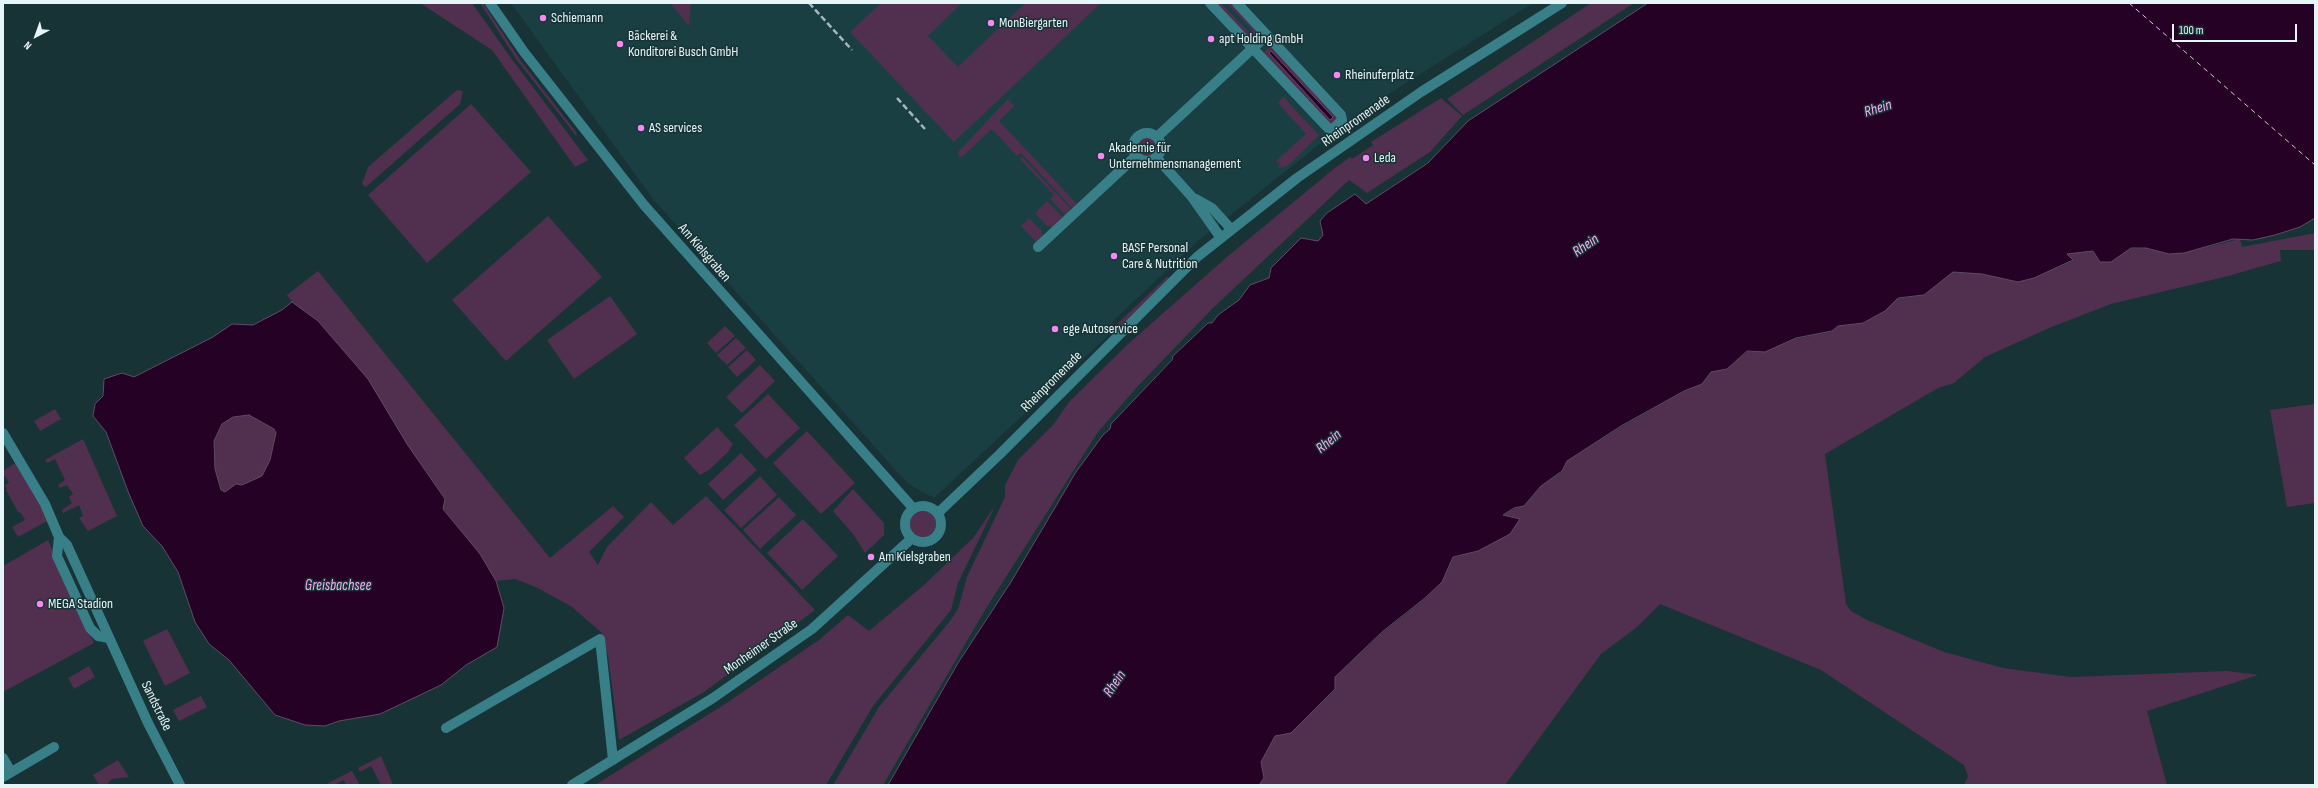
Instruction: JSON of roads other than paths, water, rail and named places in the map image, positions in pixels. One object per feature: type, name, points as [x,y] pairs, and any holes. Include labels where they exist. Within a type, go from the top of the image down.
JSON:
[{"type":"street","name":"Am Kielsgraben","points":[[490,3],[576,120],[660,223],[913,508]]},
{"type":"street","name":"Rheinpromenade","points":[[1210,3],[1328,128],[1333,129],[1342,120],[1341,115],[1237,3]]},
{"type":"street","name":"Rheinpromenade","points":[[938,513],[1158,298],[1179,274],[1231,229],[1297,178],[1421,92],[1562,3]]},
{"type":"street","points":[[1157,137],[1266,35]]},
{"type":"street","points":[[1149,132],[1157,137],[1161,145],[1156,157],[1148,161],[1136,156],[1132,145],[1136,137],[1149,132]]},
{"type":"street","points":[[1038,247],[1136,156]]},
{"type":"street","points":[[1156,157],[1192,196],[1221,238]]},
{"type":"street","points":[[1192,196],[1212,208],[1231,229]]},
{"type":"street","name":"Sandstraße","points":[[3,433],[42,498],[59,537],[66,544],[148,723],[180,785]]},
{"type":"street","points":[[926,506],[938,513],[942,523],[941,529],[934,539],[923,543],[912,539],[905,527],[908,513],[913,508],[926,506]]},
{"type":"street","name":"Monheimer Straße","points":[[572,785],[714,698],[812,629],[912,539]]},
{"type":"street","points":[[446,728],[600,639],[613,760]]},
{"type":"street","points":[[3,758],[7,775],[54,748]]},
{"type":"water","name":"Rhein","points":[[1648,3],[2315,3],[2315,218],[2300,227],[2275,235],[2253,240],[2233,239],[2184,253],[2169,254],[2146,248],[2131,248],[2111,262],[2100,262],[2093,251],[2067,254],[2073,260],[2034,278],[2018,282],[1982,274],[1953,272],[1924,295],[1898,298],[1885,311],[1863,323],[1838,326],[1832,331],[1796,338],[1765,352],[1747,351],[1727,369],[1711,372],[1702,384],[1684,391],[1621,426],[1567,461],[1562,471],[1541,486],[1524,506],[1514,508],[1503,515],[1520,519],[1510,534],[1478,551],[1453,557],[1442,582],[1425,598],[1382,632],[1335,677],[1335,689],[1291,733],[1275,736],[1261,762],[1264,778],[1259,785],[888,785],[958,663],[1011,582],[1076,472],[1103,435],[1110,429],[1111,424],[1172,360],[1173,356],[1208,323],[1212,323],[1218,315],[1239,300],[1250,285],[1269,278],[1271,268],[1301,238],[1318,241],[1323,235],[1320,221],[1327,213],[1355,194],[1366,204],[1428,163],[1468,121]]},
{"type":"water","points":[[1271,51],[1333,117],[1330,120],[1269,53]]},
{"type":"water","name":"Greisbachsee","points":[[292,302],[318,321],[368,379],[407,444],[445,499],[443,509],[480,554],[496,581],[504,608],[497,647],[466,665],[441,685],[380,714],[339,721],[325,726],[305,725],[275,715],[229,660],[209,644],[195,622],[178,572],[162,546],[143,526],[129,494],[106,432],[93,416],[95,404],[103,396],[104,379],[122,373],[134,377],[213,337],[232,324],[253,325],[282,310]],"holes":[[[249,415],[274,429],[276,433],[270,460],[262,476],[242,485],[236,484],[225,492],[221,490],[215,469],[214,441],[222,424],[233,417]]]},
{"type":"railway","points":[[809,3],[852,50]]},
{"type":"railway","points":[[897,98],[925,129]]},
{"type":"place","name":"Schiemann","points":[[543,18]]},
{"type":"place","name":"MonBiergarten","points":[[991,23]]},
{"type":"place","name":"apt Holding GmbH","points":[[1211,39]]},
{"type":"place","name":"Bäckerei & Konditorei Busch GmbH","points":[[620,44]]},
{"type":"place","name":"Rheinuferplatz","points":[[1337,75]]},
{"type":"place","name":"AS services","points":[[641,128]]},
{"type":"place","name":"Akademie für Unternehmensmanagement","points":[[1101,156]]},
{"type":"place","name":"Leda","points":[[1366,158]]},
{"type":"place","name":"BASF Personal Care & Nutrition","points":[[1114,256]]},
{"type":"place","name":"ege Autoservice","points":[[1055,329]]},
{"type":"place","name":"Am Kielsgraben","points":[[871,557]]},
{"type":"place","name":"MEGA Stadion","points":[[40,604]]}]
